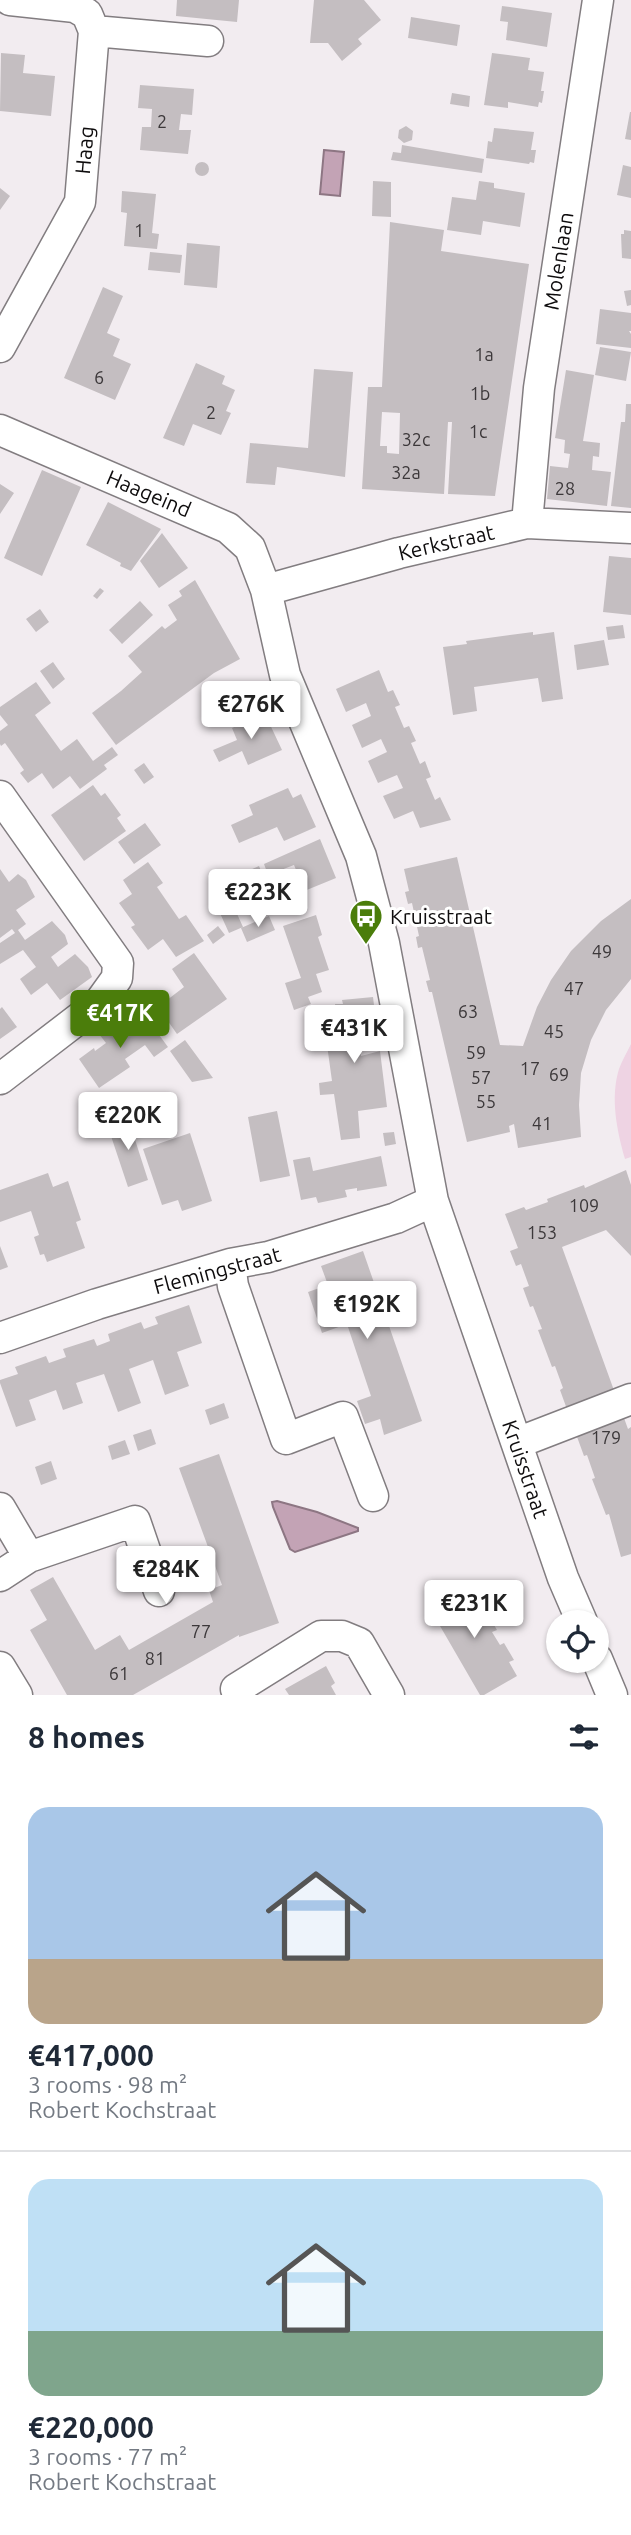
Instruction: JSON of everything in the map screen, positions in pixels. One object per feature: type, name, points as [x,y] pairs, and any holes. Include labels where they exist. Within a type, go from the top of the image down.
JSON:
[{"type":"street","points":[[10,0],[75,6],[87,13],[94,32],[208,41]]},
{"type":"street","name":"Molenlaan","points":[[527,523],[539,388],[598,0]]},
{"type":"street","name":"Haag","points":[[0,348],[80,202],[94,32]]},
{"type":"street","name":"Haageind","points":[[0,429],[228,528],[250,548],[266,590]]},
{"type":"street","name":"Kerkstraat","points":[[266,590],[399,552],[527,523],[631,528]]},
{"type":"street","name":"Kruisstraat","points":[[266,590],[285,675],[361,856],[384,943],[433,1201],[577,1610]]},
{"type":"street","points":[[0,796],[118,963],[117,978],[99,1003],[0,1079]]},
{"type":"street","name":"Flemingstraat","points":[[0,1338],[97,1304],[396,1218],[433,1201]]},
{"type":"street","points":[[230,1264],[233,1286],[286,1439],[343,1417],[373,1496]]},
{"type":"street","points":[[517,1443],[631,1399]]},
{"type":"street","points":[[0,1508],[29,1557]]},
{"type":"street","points":[[0,1576],[29,1557],[135,1521],[159,1591]]},
{"type":"street","points":[[233,1693],[321,1636],[342,1636],[359,1643],[389,1695]]},
{"type":"street","points":[[0,1667],[17,1695]]},
{"type":"street","points":[[603,1673],[612,1695]]},
{"type":"shaded area","points":[[324,150],[344,152],[340,196],[320,194]]},
{"type":"shaded area","points":[[631,1044],[631,1157],[625,1159],[617,1126],[615,1091],[619,1069]]},
{"type":"shaded area","points":[[272,1502],[317,1512],[358,1528],[358,1531],[295,1552],[290,1549],[273,1507]]},
{"type":"building","points":[[177,0],[239,0],[237,22],[176,16]]},
{"type":"building","points":[[314,0],[364,0],[381,20],[358,39],[362,44],[342,61],[328,43],[310,43]]},
{"type":"building","points":[[502,6],[552,13],[547,47],[506,40],[508,22],[500,21]]},
{"type":"building","points":[[411,17],[460,25],[457,46],[408,38]]},
{"type":"building","points":[[1,53],[25,55],[23,73],[55,76],[51,116],[0,111]]},
{"type":"building","points":[[492,53],[530,58],[528,70],[544,72],[542,103],[539,102],[538,107],[508,102],[508,108],[484,105]]},
{"type":"building","points":[[140,85],[194,89],[192,115],[181,114],[179,130],[191,130],[188,154],[140,150],[142,127],[151,127],[152,109],[138,108]]},
{"type":"building","points":[[452,93],[470,96],[469,107],[450,104]]},
{"type":"building","points":[[631,112],[631,140],[625,139]]},
{"type":"building","points":[[406,126],[413,131],[412,140],[404,143],[398,138],[399,130]]},
{"type":"building","points":[[494,128],[534,132],[531,150],[536,150],[534,163],[486,158],[488,141],[492,142]]},
{"type":"building","points":[[402,145],[484,159],[482,173],[391,160],[393,152],[401,153]]},
{"type":"building","points":[[199,162],[205,162],[209,169],[205,176],[199,176],[195,172],[195,166]]},
{"type":"building","points":[[623,165],[631,167],[631,198],[617,195]]},
{"type":"building","points":[[373,181],[391,182],[391,217],[372,216]]},
{"type":"building","points":[[479,181],[494,183],[494,188],[525,193],[520,227],[483,221],[481,235],[447,230],[452,197],[476,200]]},
{"type":"building","points":[[0,188],[10,196],[0,210]]},
{"type":"building","points":[[122,191],[156,194],[152,233],[159,234],[157,249],[124,246],[127,213],[121,212]]},
{"type":"building","points":[[390,222],[444,230],[441,251],[529,264],[495,496],[448,494],[452,422],[448,422],[444,494],[362,489],[368,387],[382,387]],"holes":[[[382,412],[400,413],[399,454],[387,453],[387,446],[380,446]]]},
{"type":"building","points":[[624,230],[631,231],[631,259],[622,258],[621,234],[624,234]]},
{"type":"building","points":[[187,243],[220,246],[217,288],[184,285]]},
{"type":"building","points":[[150,252],[182,255],[180,273],[148,270]]},
{"type":"building","points":[[103,287],[123,296],[107,333],[120,339],[113,356],[131,364],[115,400],[64,378]]},
{"type":"building","points":[[631,290],[631,305],[627,306],[624,291]]},
{"type":"building","points":[[600,309],[631,313],[631,348],[596,344]]},
{"type":"building","points":[[600,347],[631,352],[626,381],[595,375]]},
{"type":"building","points":[[196,363],[225,376],[222,384],[235,390],[226,411],[231,413],[221,435],[193,424],[184,446],[163,438]]},
{"type":"building","points":[[314,369],[353,372],[345,477],[277,467],[275,485],[246,483],[250,443],[308,448]]},
{"type":"building","points":[[566,370],[594,375],[583,441],[600,443],[599,457],[593,456],[592,470],[611,472],[607,506],[547,499],[550,466],[568,468],[570,454],[564,453],[565,440],[555,438]]},
{"type":"building","points":[[626,404],[631,404],[631,508],[611,506],[621,422],[625,422]]},
{"type":"building","points":[[42,470],[81,487],[42,576],[4,558]]},
{"type":"building","points":[[0,484],[14,493],[0,514]]},
{"type":"building","points":[[108,502],[161,529],[131,571],[86,545]]},
{"type":"building","points":[[162,533],[188,568],[159,588],[140,561]]},
{"type":"building","points":[[609,556],[631,558],[631,615],[603,612]]},
{"type":"building","points":[[195,580],[240,659],[214,673],[116,745],[92,713],[142,672],[128,656],[162,626],[165,629],[177,620],[168,605],[182,596],[179,591]]},
{"type":"building","points":[[100,588],[104,591],[97,599],[93,596]]},
{"type":"building","points":[[140,601],[153,615],[122,644],[109,630]]},
{"type":"building","points":[[40,609],[49,622],[36,632],[26,619]]},
{"type":"building","points":[[623,625],[625,638],[608,640],[606,627]]},
{"type":"building","points":[[533,632],[533,635],[554,632],[563,699],[542,702],[538,678],[474,687],[477,711],[453,715],[443,647],[467,644],[466,641]]},
{"type":"building","points":[[604,640],[609,665],[577,670],[574,645]]},
{"type":"building","points":[[53,662],[65,679],[53,689],[40,671]]},
{"type":"building","points":[[379,670],[388,692],[393,690],[400,705],[395,707],[404,728],[409,726],[416,741],[411,743],[420,764],[425,761],[431,777],[426,779],[435,800],[440,797],[451,820],[420,828],[413,811],[394,819],[383,796],[403,788],[397,775],[378,783],[368,761],[387,752],[381,739],[362,748],[352,725],[371,716],[366,703],[346,712],[336,689]]},
{"type":"building","points":[[36,682],[51,703],[35,715],[61,751],[77,739],[93,761],[112,747],[118,755],[104,765],[107,769],[80,789],[70,776],[53,789],[42,773],[28,783],[20,773],[24,770],[5,743],[1,746],[0,744],[0,731],[8,725],[0,715],[0,707]]},
{"type":"building","points":[[265,714],[282,750],[248,765],[242,751],[219,762],[213,750],[237,740],[232,728]]},
{"type":"building","points":[[144,763],[154,777],[144,784],[134,770]]},
{"type":"building","points":[[93,785],[101,796],[105,793],[121,815],[117,818],[126,831],[84,861],[51,815]]},
{"type":"building","points":[[288,788],[293,798],[301,794],[316,827],[284,841],[277,827],[239,843],[231,825],[253,815],[249,805]]},
{"type":"building","points":[[145,823],[161,845],[134,864],[118,842]]},
{"type":"building","points":[[320,839],[336,878],[275,903],[270,889],[299,877],[294,865],[268,875],[264,864]]},
{"type":"building","points":[[457,857],[500,1045],[523,1046],[537,1007],[571,951],[601,921],[631,899],[631,979],[606,1010],[591,1040],[581,1073],[581,1137],[518,1148],[514,1124],[509,1126],[510,1132],[467,1142],[432,992],[429,992],[426,981],[430,980],[422,947],[418,948],[416,937],[419,936],[412,903],[408,904],[405,892],[409,891],[404,869]]},
{"type":"building","points":[[148,862],[163,883],[157,887],[179,919],[186,915],[204,941],[176,957],[163,939],[148,950],[131,927],[135,925],[119,903],[132,894],[123,880]]},
{"type":"building","points":[[259,866],[267,885],[256,889],[248,871]]},
{"type":"building","points":[[0,869],[9,882],[18,874],[26,880],[35,897],[16,910],[26,924],[18,930],[25,940],[52,921],[65,935],[68,944],[51,957],[58,967],[75,954],[88,967],[92,977],[60,1000],[47,983],[31,995],[20,979],[36,967],[23,950],[0,964],[0,943],[15,933],[12,929],[0,938]]},
{"type":"building","points":[[233,905],[243,927],[229,933],[219,911]]},
{"type":"building","points":[[316,915],[322,935],[318,937],[329,970],[316,974],[322,992],[308,997],[311,1004],[294,1010],[285,983],[301,978],[283,926]]},
{"type":"building","points":[[269,916],[275,930],[247,942],[241,928]]},
{"type":"building","points":[[218,926],[225,935],[213,944],[207,935]]},
{"type":"building","points":[[194,953],[227,999],[177,1034],[158,1007],[184,987],[172,969]]},
{"type":"building","points":[[373,997],[378,1038],[358,1040],[361,1056],[380,1051],[387,1107],[358,1111],[360,1138],[341,1140],[334,1094],[320,1095],[319,1083],[332,1081],[327,1045],[331,1045],[326,1012],[336,1011],[335,1004],[343,1004],[342,1000]]},
{"type":"building","points":[[2,1007],[17,1027],[0,1039],[0,1009]]},
{"type":"building","points":[[128,1014],[141,1032],[151,1024],[168,1047],[154,1057],[145,1045],[125,1059],[130,1067],[99,1088],[79,1059],[106,1043],[99,1034]]},
{"type":"building","points":[[185,1040],[213,1078],[192,1082],[170,1051]]},
{"type":"building","points":[[277,1111],[290,1176],[260,1182],[248,1117]]},
{"type":"building","points":[[128,1118],[148,1180],[128,1187],[107,1124]]},
{"type":"building","points":[[394,1132],[396,1144],[385,1146],[383,1133]]},
{"type":"building","points":[[190,1133],[212,1201],[182,1211],[178,1200],[162,1205],[143,1149]]},
{"type":"building","points":[[381,1156],[387,1186],[357,1191],[357,1188],[345,1190],[347,1197],[318,1203],[316,1197],[301,1200],[293,1160],[310,1157],[313,1171]]},
{"type":"building","points":[[626,1170],[631,1185],[631,1256],[606,1230],[562,1247],[628,1429],[631,1427],[631,1554],[621,1557],[609,1514],[606,1515],[592,1479],[595,1478],[587,1455],[584,1456],[560,1390],[563,1388],[555,1366],[552,1367],[538,1330],[542,1329],[523,1288],[529,1286],[521,1264],[516,1266],[510,1251],[518,1248],[505,1214],[548,1202],[547,1199],[584,1185],[585,1188]]},
{"type":"building","points":[[48,1173],[53,1187],[68,1181],[81,1220],[76,1222],[85,1248],[47,1262],[44,1254],[40,1255],[34,1237],[39,1235],[31,1211],[0,1222],[0,1190]]},
{"type":"building","points":[[0,1246],[8,1267],[0,1270]]},
{"type":"building","points":[[363,1251],[422,1421],[384,1435],[380,1419],[365,1424],[357,1401],[371,1396],[347,1324],[322,1333],[308,1292],[328,1285],[321,1266]]},
{"type":"building","points":[[189,1305],[202,1343],[177,1352],[189,1386],[165,1395],[153,1360],[129,1369],[141,1403],[118,1412],[104,1374],[76,1383],[83,1403],[63,1410],[56,1390],[29,1400],[36,1420],[16,1427],[0,1383],[0,1380],[18,1374],[15,1367],[46,1356],[49,1363],[66,1357],[63,1349],[94,1339],[97,1346],[110,1341],[108,1334],[141,1322],[144,1329],[158,1324],[155,1317]]},
{"type":"building","points":[[224,1403],[229,1418],[210,1425],[205,1410]]},
{"type":"building","points":[[151,1429],[156,1444],[138,1451],[133,1435]]},
{"type":"building","points":[[125,1440],[130,1454],[112,1460],[108,1446]]},
{"type":"building","points":[[219,1454],[279,1623],[239,1635],[133,1695],[67,1695],[30,1630],[47,1620],[30,1590],[53,1577],[95,1650],[120,1635],[129,1650],[213,1602],[209,1590],[222,1585],[179,1468]]},
{"type":"building","points":[[51,1461],[57,1479],[41,1485],[35,1467]]},
{"type":"building","points":[[470,1583],[480,1600],[475,1603],[483,1616],[487,1613],[497,1630],[492,1632],[500,1645],[504,1643],[514,1660],[509,1662],[517,1676],[484,1695],[480,1695],[429,1607]]},
{"type":"building","points":[[326,1666],[335,1683],[331,1686],[336,1695],[289,1695],[285,1689]]},
{"type":"place","name":"Kruisstraat","points":[[366,946]]}]
